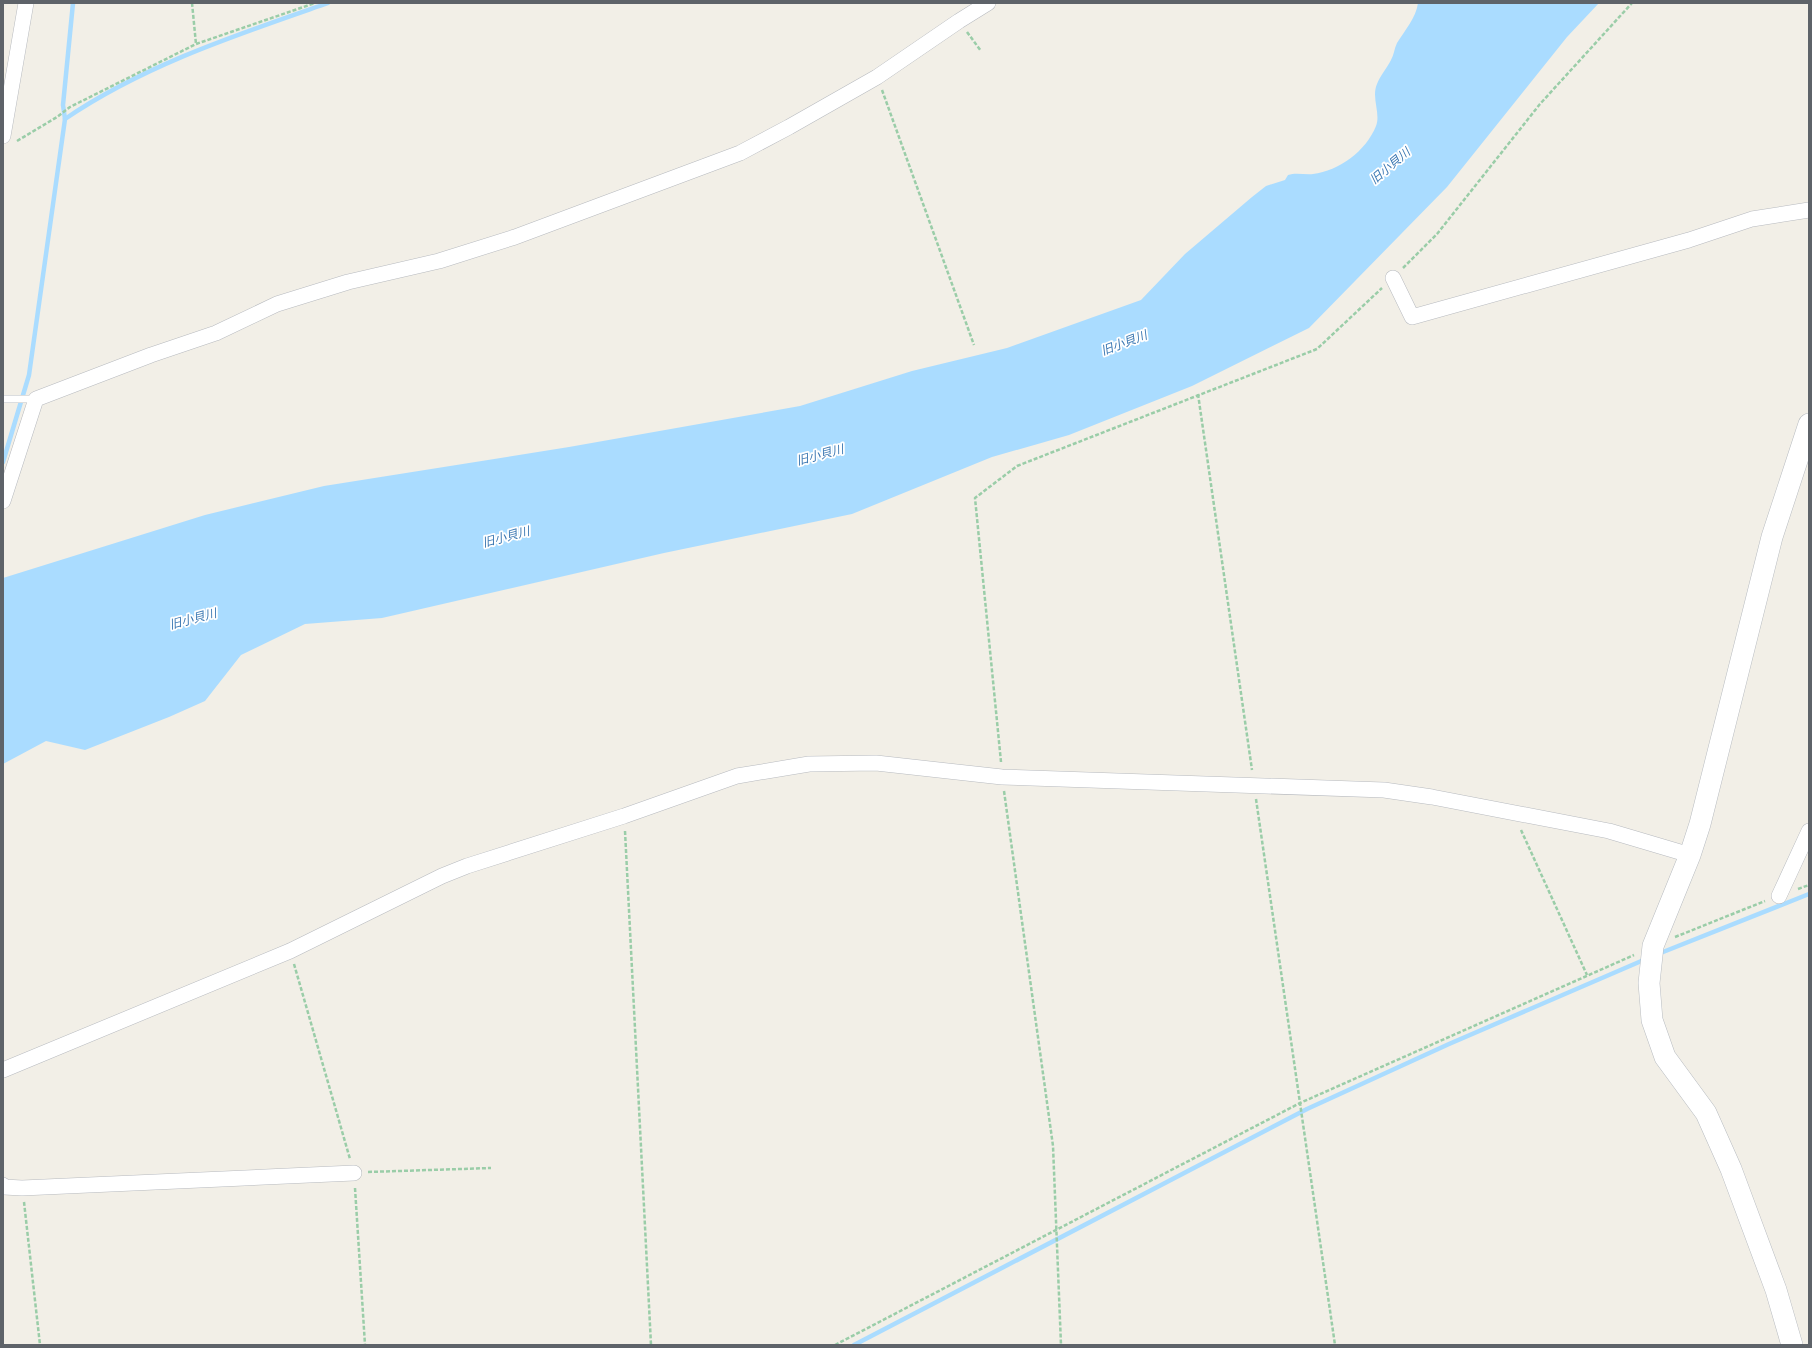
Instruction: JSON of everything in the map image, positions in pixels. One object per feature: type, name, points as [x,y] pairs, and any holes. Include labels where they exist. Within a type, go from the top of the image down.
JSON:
[{"type":"street","points":[[7,138],[26,3]]},
{"type":"street","points":[[3,501],[36,399],[151,355],[216,333],[277,304],[348,282],[439,261],[515,237],[740,153],[789,127],[877,76],[988,3]]},
{"type":"street","points":[[1392,278],[1412,317],[1689,240],[1752,219],[1809,210]]},
{"type":"street","points":[[1792,1345],[1776,1290],[1731,1169],[1706,1113],[1665,1057],[1652,1020],[1649,983],[1653,946],[1690,854],[1700,824],[1772,537],[1809,424]]},
{"type":"street","points":[[3,1070],[290,951],[442,876],[467,866],[624,816],[737,776],[809,764],[876,762],[1002,777],[1254,787],[1384,790],[1432,797],[1609,831],[1690,854]]},
{"type":"street","points":[[1779,896],[1809,831]]},
{"type":"street","points":[[3,1185],[4,1187],[22,1188],[354,1173]]},
{"type":"lane","points":[[3,399],[36,399]]},
{"type":"path","points":[[192,3],[196,44]]},
{"type":"path","points":[[7,138],[17,141],[57,117],[70,107],[196,44],[315,3]]},
{"type":"path","points":[[1061,1345],[1057,1229],[1052,1146],[1002,777],[976,498],[1017,466],[1198,394],[1317,350],[1437,234],[1540,104],[1632,3]]},
{"type":"path","points":[[959,21],[981,51]]},
{"type":"path","points":[[877,76],[974,345]]},
{"type":"path","points":[[1198,394],[1335,1345]]},
{"type":"path","points":[[1513,812],[1587,974]]},
{"type":"path","points":[[624,816],[651,1345]]},
{"type":"path","points":[[835,1345],[1300,1103],[1587,974],[1653,946],[1809,885]]},
{"type":"path","points":[[290,951],[354,1173],[365,1345]]},
{"type":"path","points":[[354,1173],[491,1168]]},
{"type":"path","points":[[22,1188],[40,1345]]},
{"type":"water","name":"旧小貝川","points":[[1418,3],[1599,3],[1567,37],[1447,187],[1309,328],[1192,386],[1069,435],[992,457],[852,514],[664,553],[382,618],[305,624],[241,655],[205,701],[169,717],[85,750],[46,741],[3,764],[3,578],[205,515],[324,486],[569,447],[800,406],[912,371],[1007,348],[1141,300],[1185,254],[1266,186],[1285,180],[1288,175],[1291,174],[1313,174],[1332,169],[1342,164],[1366,144],[1376,126],[1377,121],[1375,89],[1392,58],[1397,43],[1413,19]]},
{"type":"waterway","points":[[3,462],[29,375],[65,119],[63,105],[73,3]]},
{"type":"waterway","points":[[65,119],[127,82],[193,52],[328,3]]},
{"type":"waterway","points":[[1658,954],[1809,894]]},
{"type":"waterway","points":[[854,1345],[1307,1109],[1449,1044],[1646,959]]}]
